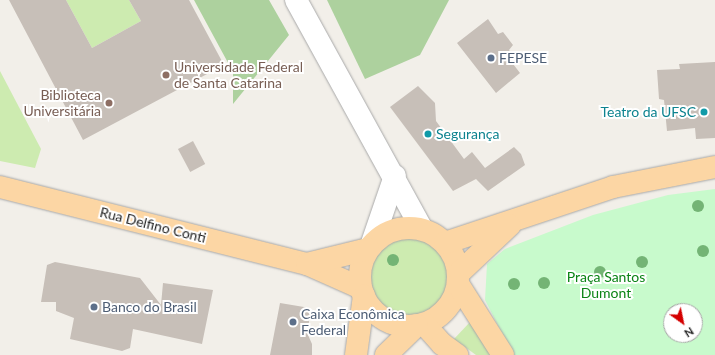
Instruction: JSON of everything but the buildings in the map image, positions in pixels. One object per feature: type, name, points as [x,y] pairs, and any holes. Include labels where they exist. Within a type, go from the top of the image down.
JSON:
[{"type":"main road","points":[[445,243],[516,220],[556,204],[613,186],[715,167]]},
{"type":"main road","name":"Rua Delfino Conti","points":[[0,187],[307,264],[362,292]]},
{"type":"main road","points":[[386,355],[400,339],[421,324],[442,314],[453,298],[458,279],[516,220]]},
{"type":"main road","points":[[356,355],[362,292],[362,261],[370,247],[394,230],[422,230],[445,243],[454,257],[458,279],[502,355]]},
{"type":"main road","name":"Rua Delfino Conti","points":[[307,264],[370,247]]},
{"type":"main road","points":[[362,292],[376,314],[396,324],[421,324],[442,344],[457,355]]},
{"type":"street","points":[[296,0],[395,176],[422,230]]},
{"type":"street","points":[[370,247],[395,176]]},
{"type":"green space","points":[[66,0],[129,0],[141,21],[92,48]]},
{"type":"green space","points":[[194,0],[269,0],[289,35],[233,104],[233,72]]},
{"type":"green space","points":[[327,0],[449,0],[420,55],[365,79]]},
{"type":"green space","points":[[0,71],[41,149],[35,168],[0,161]]},
{"type":"green space","name":"Praça Santos Dumont","points":[[715,189],[715,355],[513,355],[485,300],[487,264],[505,249],[593,215],[668,195]]},
{"type":"green space","points":[[408,232],[425,236],[440,245],[449,260],[453,277],[449,294],[440,309],[425,318],[408,322],[391,318],[376,309],[367,294],[363,277],[367,260],[376,245],[391,236]]},
{"type":"green space","points":[[470,322],[491,355],[476,355],[454,339]]},
{"type":"place","name":"FEPESE","points":[[491,58]]},
{"type":"place","name":"Universidade Federal de Santa Catarina","points":[[166,75]]},
{"type":"place","name":"Biblioteca Universitária","points":[[109,103]]},
{"type":"place","name":"Teatro da UFSC","points":[[704,112]]},
{"type":"place","name":"Segurança","points":[[428,134]]},
{"type":"place","name":"Banco do Brasil","points":[[94,307]]},
{"type":"place","name":"Caixa Econômica Federal","points":[[293,322]]}]
